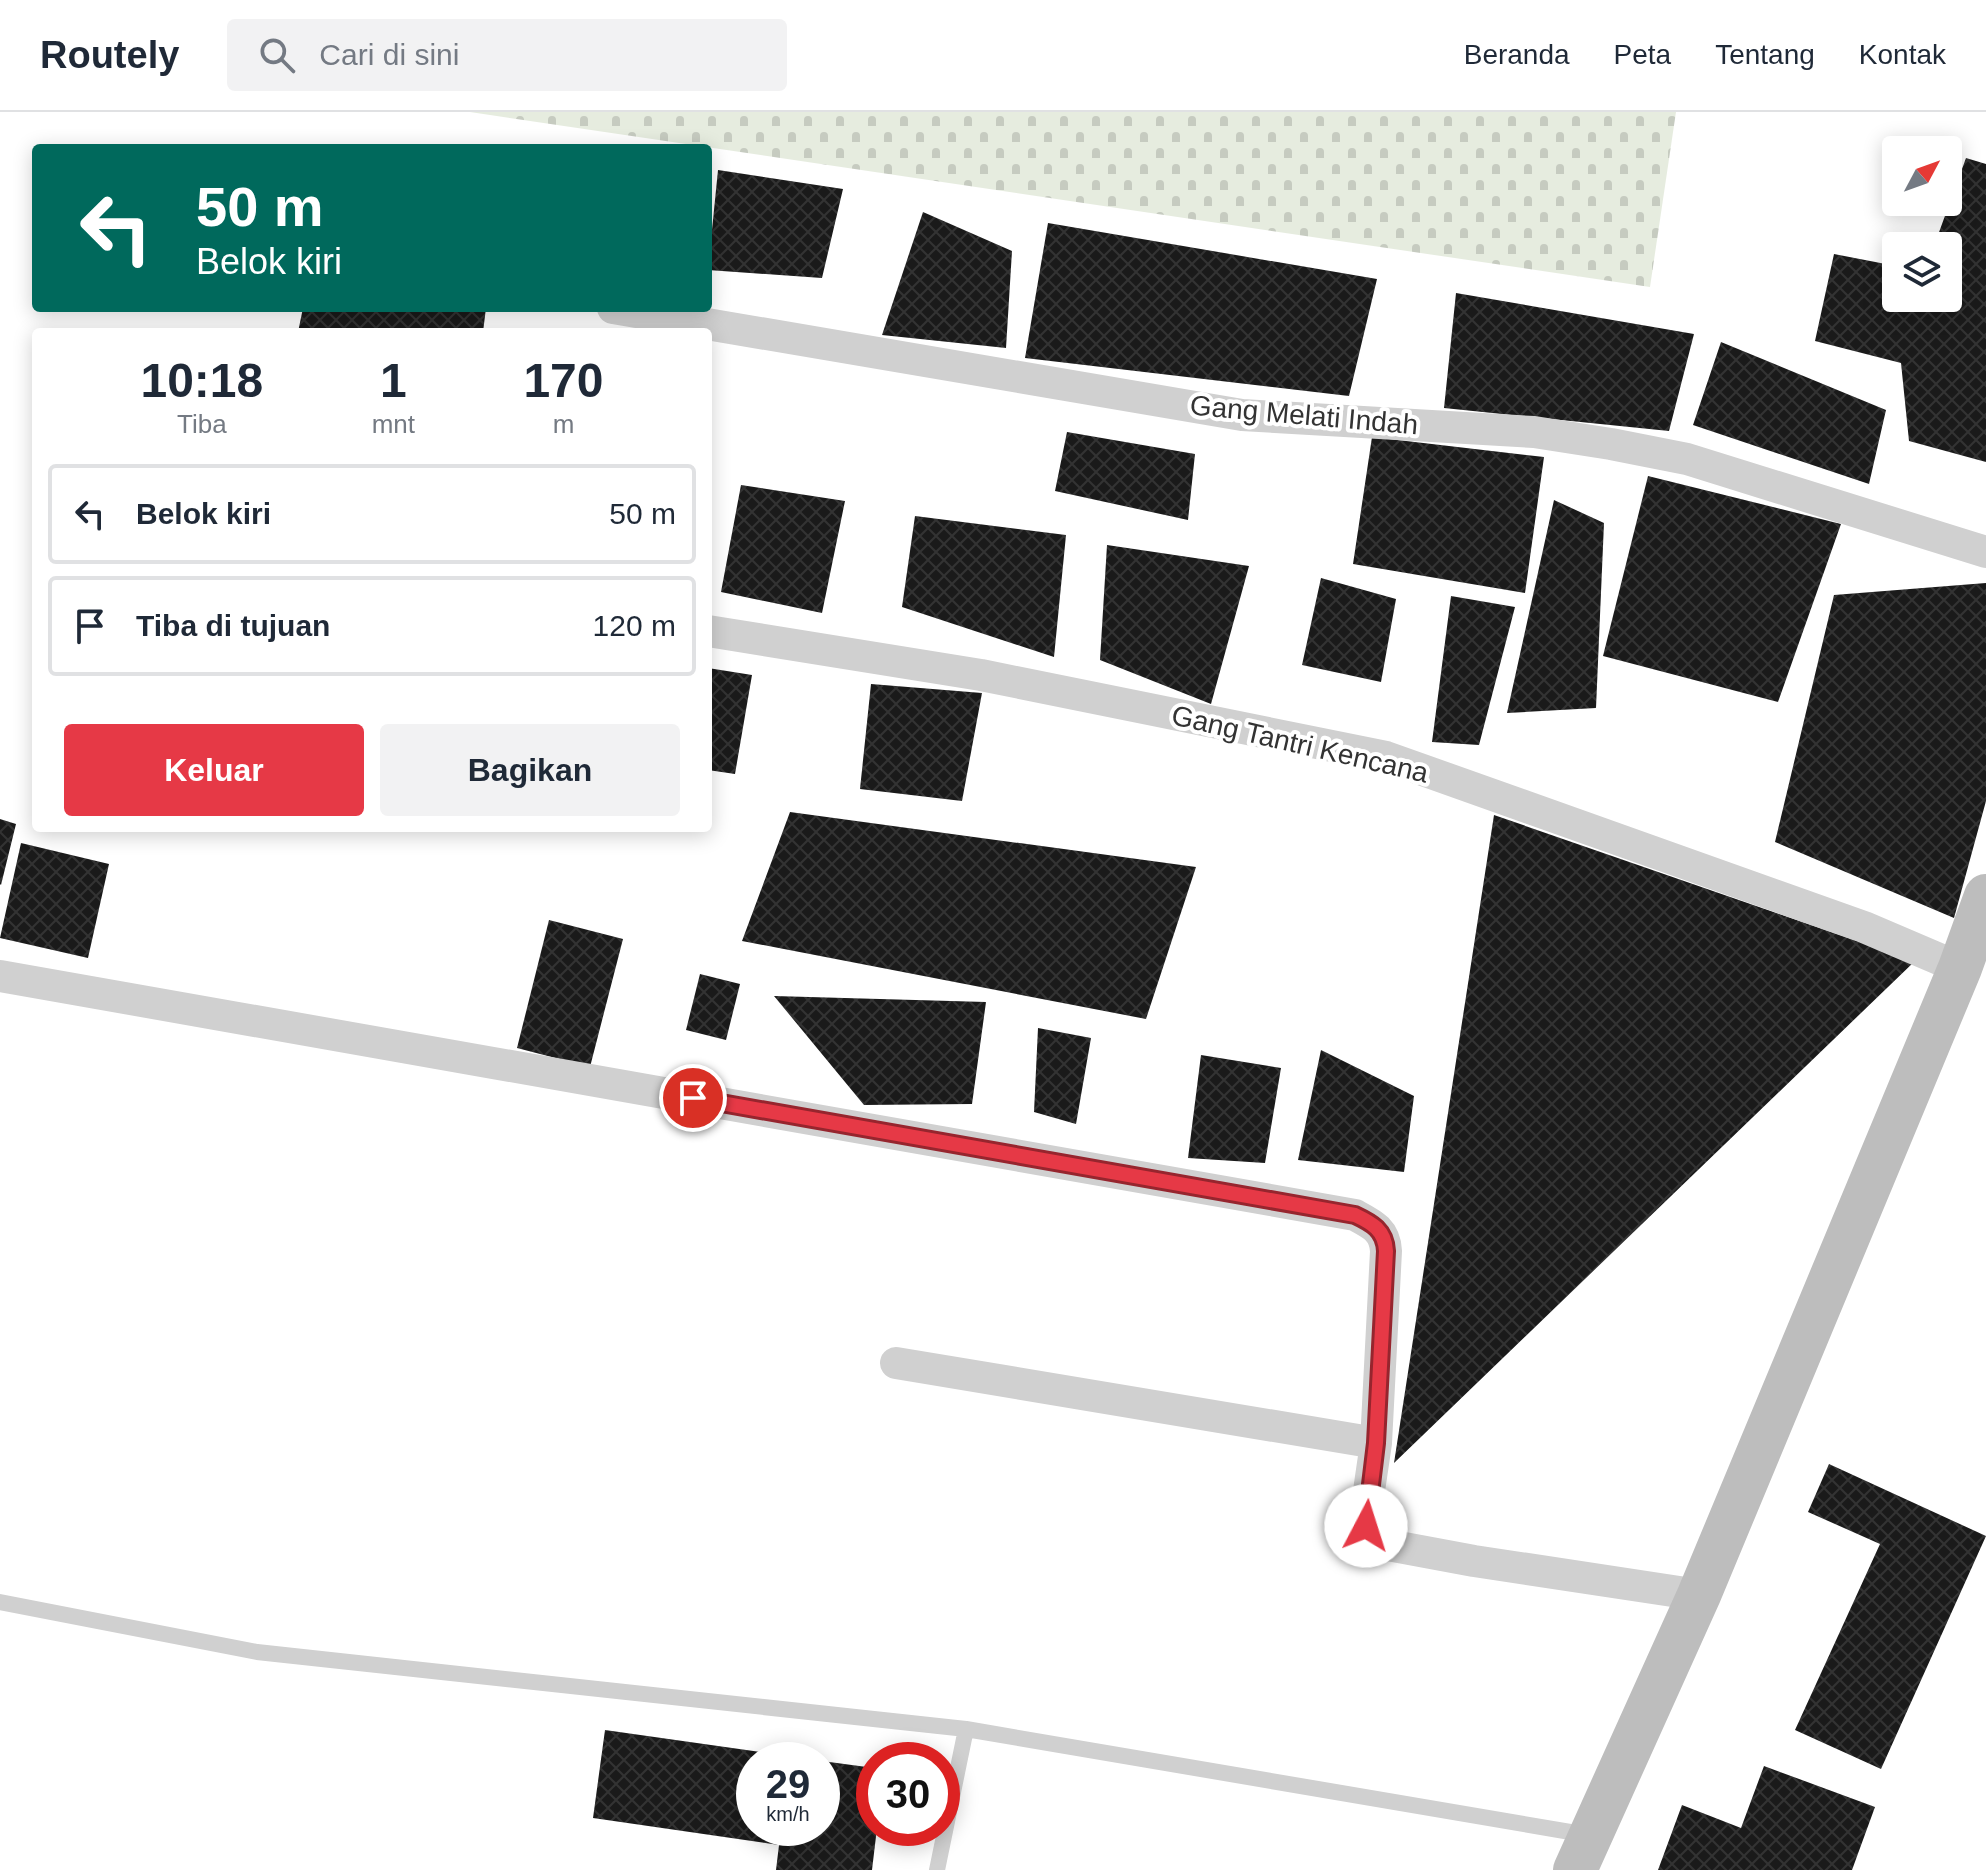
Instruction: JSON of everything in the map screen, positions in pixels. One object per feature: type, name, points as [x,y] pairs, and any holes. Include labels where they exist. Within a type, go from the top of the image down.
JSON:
[{"type":"main road","points":[[1582,1853],[1699,1595],[1960,968],[1986,896]]},
{"type":"street","name":"Gang Melati Indah","points":[[637,312],[1242,415],[1534,432],[1611,444],[1687,459],[1986,552]]},
{"type":"street","name":"Gang Tantri Kencana","points":[[712,632],[981,675],[1386,757],[1864,927],[1960,968]]},
{"type":"street","points":[[0,976],[1355,1215],[1376,1227],[1385,1242],[1376,1443],[1365,1518],[1366,1526],[1377,1540],[1474,1561],[1699,1595]]},
{"type":"street","points":[[896,1363],[1376,1443]]},
{"type":"lane","points":[[0,1602],[257,1652],[966,1729],[1582,1853]]},
{"type":"lane","points":[[937,1870],[966,1729]]},
{"type":"green space","points":[[470,112],[1676,112],[1650,287],[712,148],[712,144],[686,144]]},
{"type":"building","points":[[1966,158],[1986,164],[1986,462],[1909,441],[1901,363],[1815,341],[1834,254],[1882,263],[1882,312],[1962,312],[1962,232],[1939,232],[1945,216],[1962,216],[1962,169]]},
{"type":"building","points":[[718,170],[843,189],[822,278],[712,270],[712,230]]},
{"type":"building","points":[[923,212],[1012,251],[1006,348],[882,335]]},
{"type":"building","points":[[1048,223],[1377,279],[1349,396],[1025,358]]},
{"type":"building","points":[[1456,293],[1694,334],[1669,431],[1444,408]]},
{"type":"building","points":[[302,312],[486,312],[484,328],[299,328]]},
{"type":"building","points":[[1721,342],[1886,410],[1869,484],[1693,425]]},
{"type":"building","points":[[1067,432],[1195,454],[1188,520],[1055,491]]},
{"type":"building","points":[[1372,437],[1544,457],[1525,593],[1353,564]]},
{"type":"building","points":[[1648,476],[1841,524],[1778,702],[1603,656]]},
{"type":"building","points":[[741,485],[845,501],[822,613],[721,592]]},
{"type":"building","points":[[1554,500],[1604,523],[1596,708],[1507,713]]},
{"type":"building","points":[[915,516],[1066,535],[1054,657],[902,607]]},
{"type":"building","points":[[1107,545],[1249,566],[1211,704],[1100,660]]},
{"type":"building","points":[[1321,578],[1396,599],[1381,682],[1302,665]]},
{"type":"building","points":[[1986,583],[1986,801],[1954,918],[1775,842],[1834,595]]},
{"type":"building","points":[[1451,596],[1515,607],[1479,745],[1432,742]]},
{"type":"building","points":[[712,669],[752,675],[735,774],[712,771]]},
{"type":"building","points":[[871,684],[982,693],[962,801],[860,789]]},
{"type":"building","points":[[790,812],[1196,867],[1146,1019],[742,941]]},
{"type":"building","points":[[1494,815],[1915,961],[1394,1463]]},
{"type":"building","points":[[0,819],[16,824],[1,885],[0,884]]},
{"type":"building","points":[[21,843],[109,864],[88,958],[0,938]]},
{"type":"building","points":[[549,920],[623,939],[590,1067],[517,1048]]},
{"type":"building","points":[[700,974],[740,984],[726,1040],[686,1030]]},
{"type":"building","points":[[774,996],[986,1002],[972,1104],[864,1105]]},
{"type":"building","points":[[1038,1028],[1091,1038],[1076,1124],[1034,1112]]},
{"type":"building","points":[[1321,1050],[1414,1096],[1404,1172],[1298,1160]]},
{"type":"building","points":[[1201,1055],[1281,1068],[1265,1163],[1188,1158]]},
{"type":"building","points":[[1829,1464],[1986,1536],[1881,1769],[1795,1730],[1880,1544],[1808,1512]]},
{"type":"building","points":[[605,1730],[736,1749],[736,1839],[593,1818]]},
{"type":"building","points":[[840,1763],[856,1766],[856,1846],[875,1846],[872,1870],[776,1870],[779,1846],[840,1846]]},
{"type":"building","points":[[1764,1766],[1875,1807],[1852,1870],[1658,1870],[1682,1805],[1741,1828]]},
{"type":"route","points":[[693,1098],[1355,1215],[1376,1227],[1382,1234],[1386,1251],[1376,1443],[1366,1526]]}]
